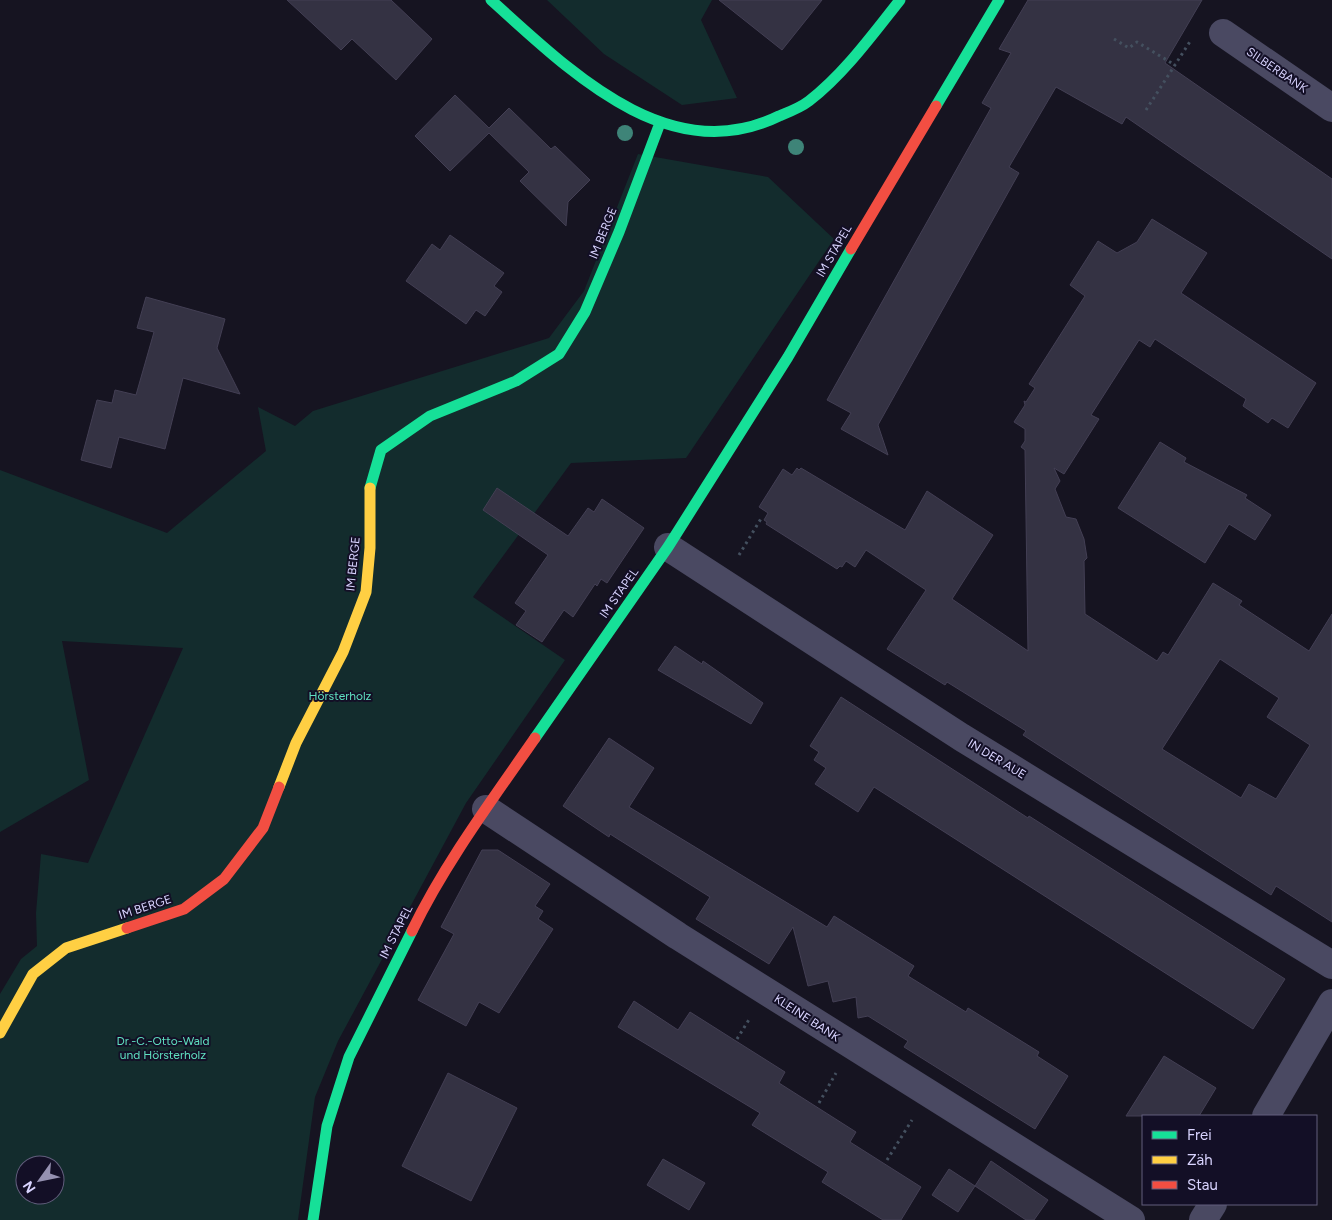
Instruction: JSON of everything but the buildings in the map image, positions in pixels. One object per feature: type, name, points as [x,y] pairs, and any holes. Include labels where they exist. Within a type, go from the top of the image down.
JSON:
[{"type":"street","points":[[491,0],[556,58],[622,107],[660,123],[698,133],[717,134],[740,132],[770,123],[807,102],[854,58],[900,0]]},
{"type":"street","name":"IM STAPEL","points":[[313,1220],[327,1126],[349,1057],[422,910],[486,809],[668,546],[788,357],[999,0]]},
{"type":"street","name":"SILBERBANK","points":[[1223,33],[1332,108]]},
{"type":"street","name":"IM BERGE","points":[[0,1033],[33,974],[66,948],[184,909],[224,879],[263,828],[296,742],[343,652],[366,592],[370,548],[370,485],[381,450],[430,416],[516,381],[559,354],[585,312],[619,232],[660,123]]},
{"type":"street","name":"IN DER AUE","points":[[668,546],[961,737],[1332,965]]},
{"type":"street","name":"KLEINE BANK","points":[[486,809],[678,936],[1131,1220]]},
{"type":"street","points":[[1267,1115],[1332,1003]]},
{"type":"street","points":[[1203,1220],[1212,1205]]},
{"type":"path","points":[[1146,110],[1194,36],[1223,33]]},
{"type":"path","points":[[1114,39],[1129,48],[1137,42],[1175,65]]},
{"type":"path","points":[[722,582],[762,517]]},
{"type":"path","points":[[887,1160],[928,1093]]},
{"type":"green space","points":[[547,0],[712,0],[701,20],[737,98],[682,105],[604,54]]},
{"type":"green space","name":"Hörsterholz","points":[[638,154],[768,177],[834,239],[686,458],[571,463],[473,597],[565,660],[466,803],[338,1041],[315,1097],[298,1220],[0,1220],[0,994],[21,959],[37,946],[36,913],[41,854],[88,863],[183,648],[62,641],[89,780],[0,832],[0,470],[167,533],[266,451],[258,407],[295,426],[313,411],[549,338],[584,291]]},
{"type":"traffic: fast","points":[[491,0],[552,55],[586,81],[622,104],[659,121],[698,131],[738,130],[779,116],[806,103],[846,66],[900,0]]},
{"type":"traffic: fast","points":[[936,106],[999,0]]},
{"type":"traffic: fast","points":[[370,488],[381,450],[430,416],[516,381],[559,354],[585,312],[619,232],[660,123]]},
{"type":"traffic: fast","points":[[535,738],[668,547],[788,357],[851,249]]},
{"type":"traffic: fast","points":[[313,1220],[327,1126],[349,1057],[412,931]]},
{"type":"traffic: slow","points":[[279,787],[296,743],[343,652],[366,592],[370,548],[370,488]]},
{"type":"traffic: slow","points":[[0,1033],[33,974],[66,948],[127,928]]},
{"type":"traffic: jam","points":[[851,249],[936,106]]},
{"type":"traffic: jam","points":[[412,931],[454,856],[535,738]]},
{"type":"traffic: jam","points":[[127,928],[184,909],[224,879],[263,828],[279,787]]},
{"type":"park label","name":"Dr.-C.-Otto-Wald und Hörsterholz","points":[[163,1048]]}]
